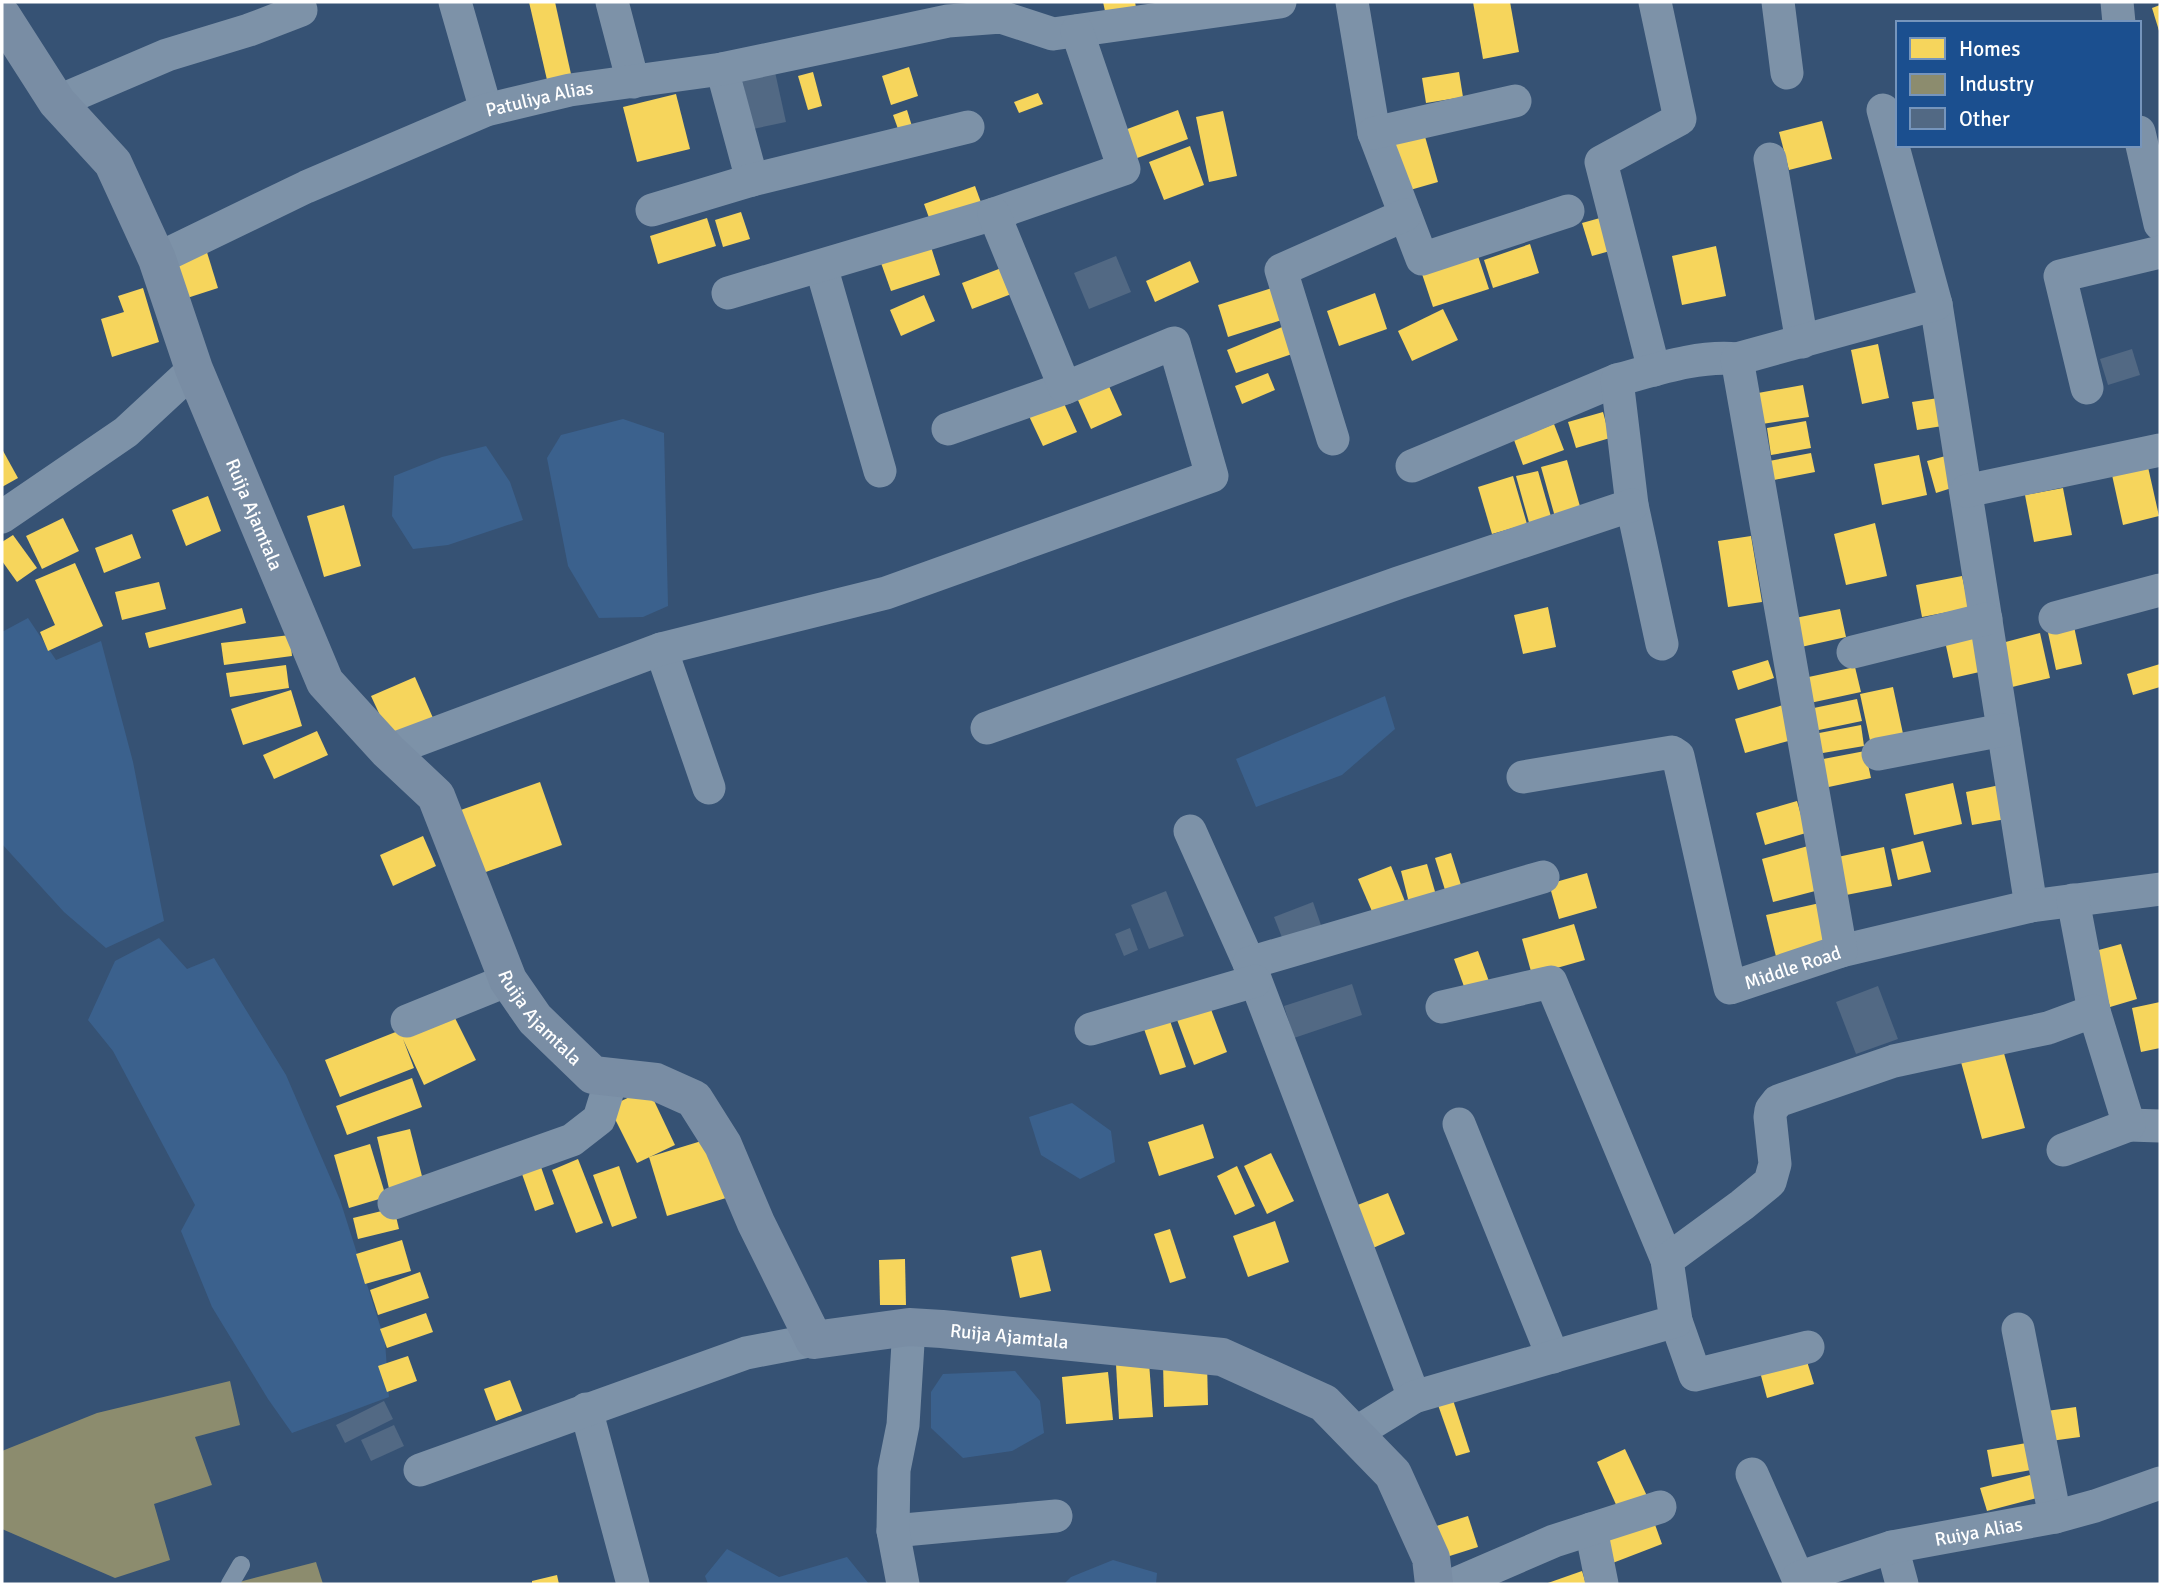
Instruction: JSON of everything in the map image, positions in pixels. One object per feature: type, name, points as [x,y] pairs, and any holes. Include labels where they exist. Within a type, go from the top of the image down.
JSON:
[{"type":"street","points":[[455,2],[486,110]]},
{"type":"street","points":[[612,2],[633,82]]},
{"type":"street","name":"Patuliya Alias","points":[[157,259],[306,187],[486,110],[570,90],[722,69],[945,11],[1001,17],[1053,34],[1280,2]]},
{"type":"street","points":[[1352,2],[1374,133],[1422,259],[1568,211]]},
{"type":"street","points":[[1654,370],[1601,162],[1680,120],[1655,2]]},
{"type":"street","points":[[1778,2],[1787,73]]},
{"type":"street","points":[[2118,2],[2119,21]]},
{"type":"street","points":[[57,102],[167,55],[249,30],[301,10]]},
{"type":"street","name":"Ruija Ajamtala","points":[[2,16],[57,102],[113,163],[157,259],[194,369],[325,681],[388,751],[436,796],[508,980],[535,1019],[593,1075],[656,1083],[694,1099],[723,1145],[756,1223],[814,1340],[909,1327],[1223,1357],[1324,1403],[1392,1474],[1431,1558],[1434,1584]]},
{"type":"street","points":[[728,293],[994,214],[1124,169],[1077,31]]},
{"type":"street","points":[[722,69],[752,180]]},
{"type":"street","points":[[1374,133],[1515,101]]},
{"type":"street","points":[[1883,110],[1936,304],[2031,906]]},
{"type":"street","points":[[652,210],[752,180],[968,127]]},
{"type":"street","points":[[2141,141],[2160,223]]},
{"type":"street","points":[[1770,159],[1802,342]]},
{"type":"street","points":[[994,214],[1065,388]]},
{"type":"street","points":[[1333,439],[1281,270],[1405,215]]},
{"type":"street","points":[[2087,388],[2060,276],[2160,252]]},
{"type":"street","points":[[821,266],[880,471]]},
{"type":"street","points":[[1412,466],[1617,380],[1719,357],[1737,359],[1936,304]]},
{"type":"street","points":[[388,751],[661,649],[886,593],[1212,476],[1174,343],[1065,388],[948,429]]},
{"type":"street","points":[[1737,359],[1840,951]]},
{"type":"street","points":[[2,517],[126,432],[194,369]]},
{"type":"street","points":[[1617,380],[1632,505],[1662,644]]},
{"type":"street","points":[[1966,491],[2160,450]]},
{"type":"street","points":[[986,728],[1398,583],[1632,505]]},
{"type":"street","points":[[2055,618],[2160,590]]},
{"type":"street","points":[[1853,652],[1986,620]]},
{"type":"street","points":[[661,649],[709,788]]},
{"type":"street","points":[[1878,754],[2003,730]]},
{"type":"street","name":"Middle Road","points":[[1523,777],[1672,752],[1678,756],[1730,988],[1840,951],[2031,906],[2160,889]]},
{"type":"street","points":[[1190,831],[1252,972],[1414,1397]]},
{"type":"street","points":[[1091,1029],[1252,972],[1543,877]]},
{"type":"street","points":[[2063,1150],[2145,1126],[2094,1011],[2073,900]]},
{"type":"street","points":[[407,1021],[508,980]]},
{"type":"street","points":[[1442,1007],[1552,982],[1667,1260],[1676,1321],[1695,1375],[1808,1347]]},
{"type":"street","points":[[1667,1260],[1770,1182],[1775,1164],[1770,1117],[1771,1110],[1778,1101],[1894,1061],[2048,1027],[2094,1011]]},
{"type":"street","points":[[394,1203],[572,1140],[598,1119],[612,1077]]},
{"type":"street","points":[[1459,1124],[1553,1357]]},
{"type":"street","points":[[1354,1434],[1414,1397],[1676,1321]]},
{"type":"street","points":[[902,1584],[893,1531],[894,1470],[903,1425],[909,1327]]},
{"type":"street","points":[[2018,1329],[2055,1517]]},
{"type":"street","points":[[420,1470],[746,1353],[814,1340]]},
{"type":"street","points":[[586,1409],[633,1584]]},
{"type":"street","name":"Ruiya Alias","points":[[1752,1475],[1798,1581],[1892,1547],[2055,1517],[2160,1483]]},
{"type":"street","points":[[1455,1584],[1554,1541],[1660,1507]]},
{"type":"street","points":[[893,1531],[1056,1517]]},
{"type":"street","points":[[1591,1529],[1602,1584]]},
{"type":"street","points":[[1892,1547],[1902,1584]]},
{"type":"lane","points":[[230,1584],[241,1564]]},
{"type":"water","points":[[623,419],[664,433],[668,606],[643,617],[599,618],[568,566],[547,458],[561,435]]},
{"type":"water","points":[[486,446],[510,482],[523,520],[448,545],[413,549],[392,516],[394,476],[442,457]]},
{"type":"water","points":[[28,618],[56,660],[101,641],[133,762],[164,921],[106,948],[64,912],[2,844],[2,632]]},
{"type":"water","points":[[1385,696],[1395,729],[1342,775],[1256,807],[1236,759]]},
{"type":"water","points":[[159,938],[187,969],[214,958],[286,1075],[340,1200],[385,1341],[389,1397],[292,1433],[212,1307],[181,1231],[195,1205],[113,1051],[88,1020],[115,961]]},
{"type":"water","points":[[1072,1103],[1111,1131],[1115,1162],[1080,1179],[1041,1155],[1029,1117]]},
{"type":"water","points":[[1015,1371],[1040,1401],[1044,1433],[1012,1451],[963,1458],[931,1428],[931,1392],[943,1374]]},
{"type":"water","points":[[727,1549],[779,1577],[847,1557],[869,1584],[708,1584],[705,1576]]},
{"type":"water","points":[[1113,1560],[1157,1573],[1156,1584],[1064,1584],[1071,1577]]},
{"type":"building: Homes","points":[[529,2],[555,2],[571,74],[547,80]]},
{"type":"building: Homes","points":[[1103,2],[1135,2],[1137,13],[1107,20]]},
{"type":"building: Homes","points":[[1473,2],[1510,2],[1519,52],[1483,59]]},
{"type":"building: Homes","points":[[2160,5],[2160,34],[2152,8]]},
{"type":"building: Homes","points":[[909,67],[918,96],[891,105],[882,76]]},
{"type":"building: Homes","points":[[813,72],[822,106],[808,110],[798,76]]},
{"type":"building: Homes","points":[[1459,72],[1463,97],[1426,103],[1422,78]]},
{"type":"building: Homes","points":[[1038,93],[1043,104],[1019,113],[1014,102]]},
{"type":"building: Homes","points":[[676,94],[690,149],[637,162],[623,107]]},
{"type":"building: Homes","points":[[907,110],[915,136],[902,140],[893,115]]},
{"type":"building: Homes","points":[[1178,110],[1188,139],[1132,160],[1122,131]]},
{"type":"building: Homes","points":[[1223,111],[1237,176],[1209,182],[1196,117]]},
{"type":"building: Homes","points":[[1822,121],[1832,159],[1789,170],[1779,132]]},
{"type":"building: Homes","points":[[1422,126],[1438,182],[1403,192],[1386,137]]},
{"type":"building: Homes","points":[[1190,146],[1204,185],[1164,200],[1149,162]]},
{"type":"building: Homes","points":[[975,186],[983,208],[932,226],[924,204]]},
{"type":"building: Homes","points":[[1625,211],[1635,244],[1592,256],[1582,223]]},
{"type":"building: Homes","points":[[741,212],[750,239],[723,247],[715,220]]},
{"type":"building: Homes","points":[[707,218],[716,246],[658,264],[650,236]]},
{"type":"building: Homes","points":[[1530,244],[1539,273],[1493,288],[1484,260]]},
{"type":"building: Homes","points":[[1716,246],[1726,296],[1682,305],[1672,256]]},
{"type":"building: Homes","points":[[931,247],[940,275],[891,291],[881,263]]},
{"type":"building: Homes","points":[[206,249],[218,288],[184,299],[171,260]]},
{"type":"building: Homes","points":[[1478,256],[1489,289],[1433,307],[1422,274]]},
{"type":"building: Homes","points":[[1190,261],[1199,282],[1155,302],[1146,281]]},
{"type":"building: Homes","points":[[1004,267],[1014,293],[972,309],[962,283]]},
{"type":"building: Homes","points":[[1278,286],[1288,318],[1228,337],[1218,305]]},
{"type":"building: Homes","points":[[143,288],[159,342],[112,357],[101,319],[124,312],[118,296]]},
{"type":"building: Homes","points":[[1375,293],[1387,329],[1339,346],[1327,311]]},
{"type":"building: Homes","points":[[924,295],[935,321],[901,336],[890,310]]},
{"type":"building: Homes","points":[[1443,309],[1458,340],[1412,361],[1398,331]]},
{"type":"building: Homes","points":[[1287,325],[1298,352],[1236,373],[1227,350]]},
{"type":"building: Homes","points":[[1878,344],[1889,398],[1862,404],[1851,350]]},
{"type":"building: Homes","points":[[1268,373],[1275,390],[1242,404],[1235,386]]},
{"type":"building: Homes","points":[[1108,384],[1122,415],[1091,429],[1077,398]]},
{"type":"building: Homes","points":[[1803,385],[1809,417],[1762,424],[1758,393]]},
{"type":"building: Homes","points":[[1945,397],[1949,425],[1917,430],[1912,402]]},
{"type":"building: Homes","points":[[1062,399],[1077,432],[1043,446],[1028,414]]},
{"type":"building: Homes","points":[[1603,412],[1610,438],[1576,448],[1568,422]]},
{"type":"building: Homes","points":[[1806,421],[1811,448],[1771,455],[1767,428]]},
{"type":"building: Homes","points":[[1554,424],[1564,450],[1523,465],[1514,440]]},
{"type":"building: Homes","points":[[2,449],[18,478],[2,487]]},
{"type":"building: Homes","points":[[1811,453],[1815,472],[1774,480],[1769,461]]},
{"type":"building: Homes","points":[[1953,454],[1961,485],[1936,493],[1927,461]]},
{"type":"building: Homes","points":[[1919,455],[1927,495],[1882,505],[1874,464]]},
{"type":"building: Homes","points":[[1567,460],[1581,510],[1555,517],[1541,467]]},
{"type":"building: Homes","points":[[2148,467],[2159,516],[2123,525],[2112,475]]},
{"type":"building: Homes","points":[[1538,471],[1552,520],[1530,526],[1516,476]]},
{"type":"building: Homes","points":[[1513,476],[1527,524],[1492,534],[1478,487]]},
{"type":"building: Homes","points":[[2063,488],[2072,535],[2034,542],[2025,495]]},
{"type":"building: Homes","points":[[208,496],[221,531],[186,546],[172,510]]},
{"type":"building: Homes","points":[[344,505],[361,566],[324,577],[307,516]]},
{"type":"building: Homes","points":[[63,518],[79,551],[42,569],[26,536]]},
{"type":"building: Homes","points":[[1875,523],[1887,576],[1846,585],[1834,534]]},
{"type":"building: Homes","points":[[132,534],[141,558],[104,573],[95,548]]},
{"type":"building: Homes","points":[[13,535],[37,568],[17,582],[2,561],[2,542]]},
{"type":"building: Homes","points":[[1751,536],[1762,602],[1728,607],[1718,541]]},
{"type":"building: Homes","points":[[75,563],[103,626],[48,651],[40,632],[55,625],[35,580]]},
{"type":"building: Homes","points":[[1962,576],[1969,608],[1922,617],[1916,585]]},
{"type":"building: Homes","points":[[159,582],[166,609],[122,620],[115,592]]},
{"type":"building: Homes","points":[[1548,607],[1556,647],[1523,654],[1514,615]]},
{"type":"building: Homes","points":[[242,608],[246,623],[149,648],[145,633]]},
{"type":"building: Homes","points":[[1840,609],[1846,637],[1801,647],[1795,618]]},
{"type":"building: Homes","points":[[2072,617],[2082,664],[2056,670],[2046,623]]},
{"type":"building: Homes","points":[[1973,625],[1984,671],[1953,678],[1943,632]]},
{"type":"building: Homes","points":[[2040,633],[2050,678],[2008,688],[1998,644]]},
{"type":"building: Homes","points":[[290,635],[292,656],[224,665],[221,643]]},
{"type":"building: Homes","points":[[1768,660],[1774,678],[1738,690],[1732,671]]},
{"type":"building: Homes","points":[[2160,664],[2160,687],[2133,695],[2127,674]]},
{"type":"building: Homes","points":[[286,665],[289,688],[230,697],[226,673]]},
{"type":"building: Homes","points":[[1855,667],[1861,692],[1810,703],[1804,678]]},
{"type":"building: Homes","points":[[415,677],[433,718],[390,737],[371,696]]},
{"type":"building: Homes","points":[[1893,687],[1905,743],[1872,750],[1860,694]]},
{"type":"building: Homes","points":[[291,690],[302,726],[243,745],[231,709]]},
{"type":"building: Homes","points":[[1857,699],[1862,721],[1814,731],[1809,709]]},
{"type":"building: Homes","points":[[1783,705],[1792,740],[1745,753],[1735,719]]},
{"type":"building: Homes","points":[[1861,725],[1864,746],[1817,754],[1814,734]]},
{"type":"building: Homes","points":[[317,731],[328,755],[274,779],[263,755]]},
{"type":"building: Homes","points":[[1865,751],[1871,778],[1824,788],[1818,760]]},
{"type":"building: Homes","points":[[540,782],[562,845],[480,874],[458,811]]},
{"type":"building: Homes","points":[[1953,783],[1962,824],[1914,835],[1905,794]]},
{"type":"building: Homes","points":[[2000,785],[2006,819],[1972,825],[1966,792]]},
{"type":"building: Homes","points":[[1797,801],[1806,833],[1765,845],[1756,813]]},
{"type":"building: Homes","points":[[423,836],[436,866],[393,886],[380,855]]},
{"type":"building: Homes","points":[[1923,841],[1931,872],[1898,880],[1891,849]]},
{"type":"building: Homes","points":[[1808,846],[1819,890],[1773,902],[1762,859]]},
{"type":"building: Homes","points":[[1884,847],[1892,886],[1841,896],[1833,858]]},
{"type":"building: Homes","points":[[1451,853],[1461,885],[1445,890],[1435,858]]},
{"type":"building: Homes","points":[[1427,864],[1436,895],[1409,903],[1401,871]]},
{"type":"building: Homes","points":[[1391,866],[1406,904],[1374,916],[1358,879]]},
{"type":"building: Homes","points":[[1587,873],[1597,908],[1559,919],[1549,884]]},
{"type":"building: Homes","points":[[1820,903],[1832,953],[1778,965],[1766,915]]},
{"type":"building: Homes","points":[[1574,924],[1585,960],[1532,975],[1522,939]]},
{"type":"building: Homes","points":[[2121,944],[2137,999],[2110,1007],[2095,951]]},
{"type":"building: Homes","points":[[1478,951],[1490,984],[1466,992],[1454,959]]},
{"type":"building: Homes","points":[[2160,1002],[2160,1048],[2141,1052],[2132,1008]]},
{"type":"building: Homes","points":[[1209,1004],[1227,1052],[1194,1065],[1176,1017]]},
{"type":"building: Homes","points":[[451,1010],[476,1060],[424,1085],[403,1039],[414,1068],[340,1097],[325,1060]]},
{"type":"building: Homes","points":[[1169,1018],[1186,1067],[1160,1075],[1143,1026]]},
{"type":"building: Homes","points":[[2000,1039],[2025,1128],[1982,1139],[1958,1051]]},
{"type":"building: Homes","points":[[412,1078],[422,1107],[347,1135],[336,1106]]},
{"type":"building: Homes","points":[[648,1088],[675,1145],[637,1163],[609,1107]]},
{"type":"building: Homes","points":[[1203,1124],[1214,1158],[1159,1176],[1148,1142]]},
{"type":"building: Homes","points":[[410,1129],[425,1188],[391,1197],[377,1137]]},
{"type":"building: Homes","points":[[708,1139],[726,1198],[667,1216],[649,1157]]},
{"type":"building: Homes","points":[[370,1144],[386,1197],[349,1208],[334,1155]]},
{"type":"building: Homes","points":[[1271,1153],[1294,1201],[1267,1214],[1244,1166]]},
{"type":"building: Homes","points":[[578,1159],[603,1223],[576,1233],[552,1170]]},
{"type":"building: Homes","points":[[619,1166],[637,1218],[612,1227],[593,1175]]},
{"type":"building: Homes","points":[[1237,1166],[1255,1206],[1235,1215],[1217,1176]]},
{"type":"building: Homes","points":[[541,1167],[554,1204],[535,1211],[522,1174]]},
{"type":"building: Homes","points":[[1388,1193],[1405,1234],[1373,1248],[1355,1206]]},
{"type":"building: Homes","points":[[394,1208],[399,1229],[358,1239],[353,1218]]},
{"type":"building: Homes","points":[[1275,1221],[1289,1262],[1248,1277],[1233,1236]]},
{"type":"building: Homes","points":[[1170,1229],[1186,1278],[1170,1283],[1154,1234]]},
{"type":"building: Homes","points":[[402,1240],[411,1271],[365,1284],[356,1254]]},
{"type":"building: Homes","points":[[1041,1250],[1051,1291],[1020,1298],[1011,1257]]},
{"type":"building: Homes","points":[[905,1259],[906,1305],[880,1305],[879,1260]]},
{"type":"building: Homes","points":[[420,1272],[429,1298],[378,1315],[370,1290]]},
{"type":"building: Homes","points":[[426,1313],[433,1332],[387,1348],[380,1329]]},
{"type":"building: Homes","points":[[408,1356],[417,1381],[387,1392],[378,1366]]},
{"type":"building: Homes","points":[[1806,1358],[1814,1384],[1767,1398],[1760,1372]]},
{"type":"building: Homes","points":[[1207,1361],[1208,1405],[1164,1407],[1163,1362]]},
{"type":"building: Homes","points":[[1149,1362],[1153,1417],[1119,1419],[1116,1364]]},
{"type":"building: Homes","points":[[1108,1372],[1113,1420],[1066,1424],[1062,1377]]},
{"type":"building: Homes","points":[[510,1380],[522,1411],[496,1421],[484,1389]]},
{"type":"building: Homes","points":[[1453,1400],[1470,1452],[1456,1456],[1438,1405]]},
{"type":"building: Homes","points":[[2076,1407],[2080,1437],[2043,1442],[2039,1412]]},
{"type":"building: Homes","points":[[2032,1442],[2037,1469],[1992,1477],[1987,1450]]},
{"type":"building: Homes","points":[[1625,1449],[1647,1496],[1618,1509],[1597,1462]]},
{"type":"building: Homes","points":[[2034,1474],[2041,1497],[1987,1511],[1980,1488]]},
{"type":"building: Homes","points":[[1468,1516],[1478,1547],[1437,1560],[1427,1529]]},
{"type":"building: Homes","points":[[1653,1519],[1662,1544],[1610,1564],[1600,1540]]},
{"type":"building: Homes","points":[[1582,1571],[1586,1584],[1545,1584]]},
{"type":"building: Homes","points":[[557,1575],[559,1584],[532,1584],[532,1581]]},
{"type":"building: Industry","points":[[230,1381],[240,1425],[195,1437],[212,1485],[154,1504],[170,1560],[115,1578],[2,1529],[2,1451],[97,1413]]},
{"type":"building: Industry","points":[[316,1562],[323,1584],[239,1582]]},
{"type":"building: Other","points":[[775,72],[786,122],[753,129],[742,79]]},
{"type":"building: Other","points":[[1116,256],[1131,292],[1089,309],[1074,273]]},
{"type":"building: Other","points":[[2132,349],[2140,375],[2108,385],[2100,359]]},
{"type":"building: Other","points":[[1166,891],[1184,936],[1149,949],[1131,905]]},
{"type":"building: Other","points":[[1313,902],[1321,925],[1283,940],[1274,917]]},
{"type":"building: Other","points":[[1130,928],[1138,950],[1124,956],[1115,934]]},
{"type":"building: Other","points":[[1352,984],[1362,1015],[1294,1038],[1284,1006]]},
{"type":"building: Other","points":[[1878,986],[1898,1039],[1856,1054],[1836,1002]]},
{"type":"building: Other","points":[[384,1401],[393,1419],[345,1443],[336,1425]]},
{"type":"building: Other","points":[[394,1425],[404,1446],[371,1461],[361,1440]]}]
